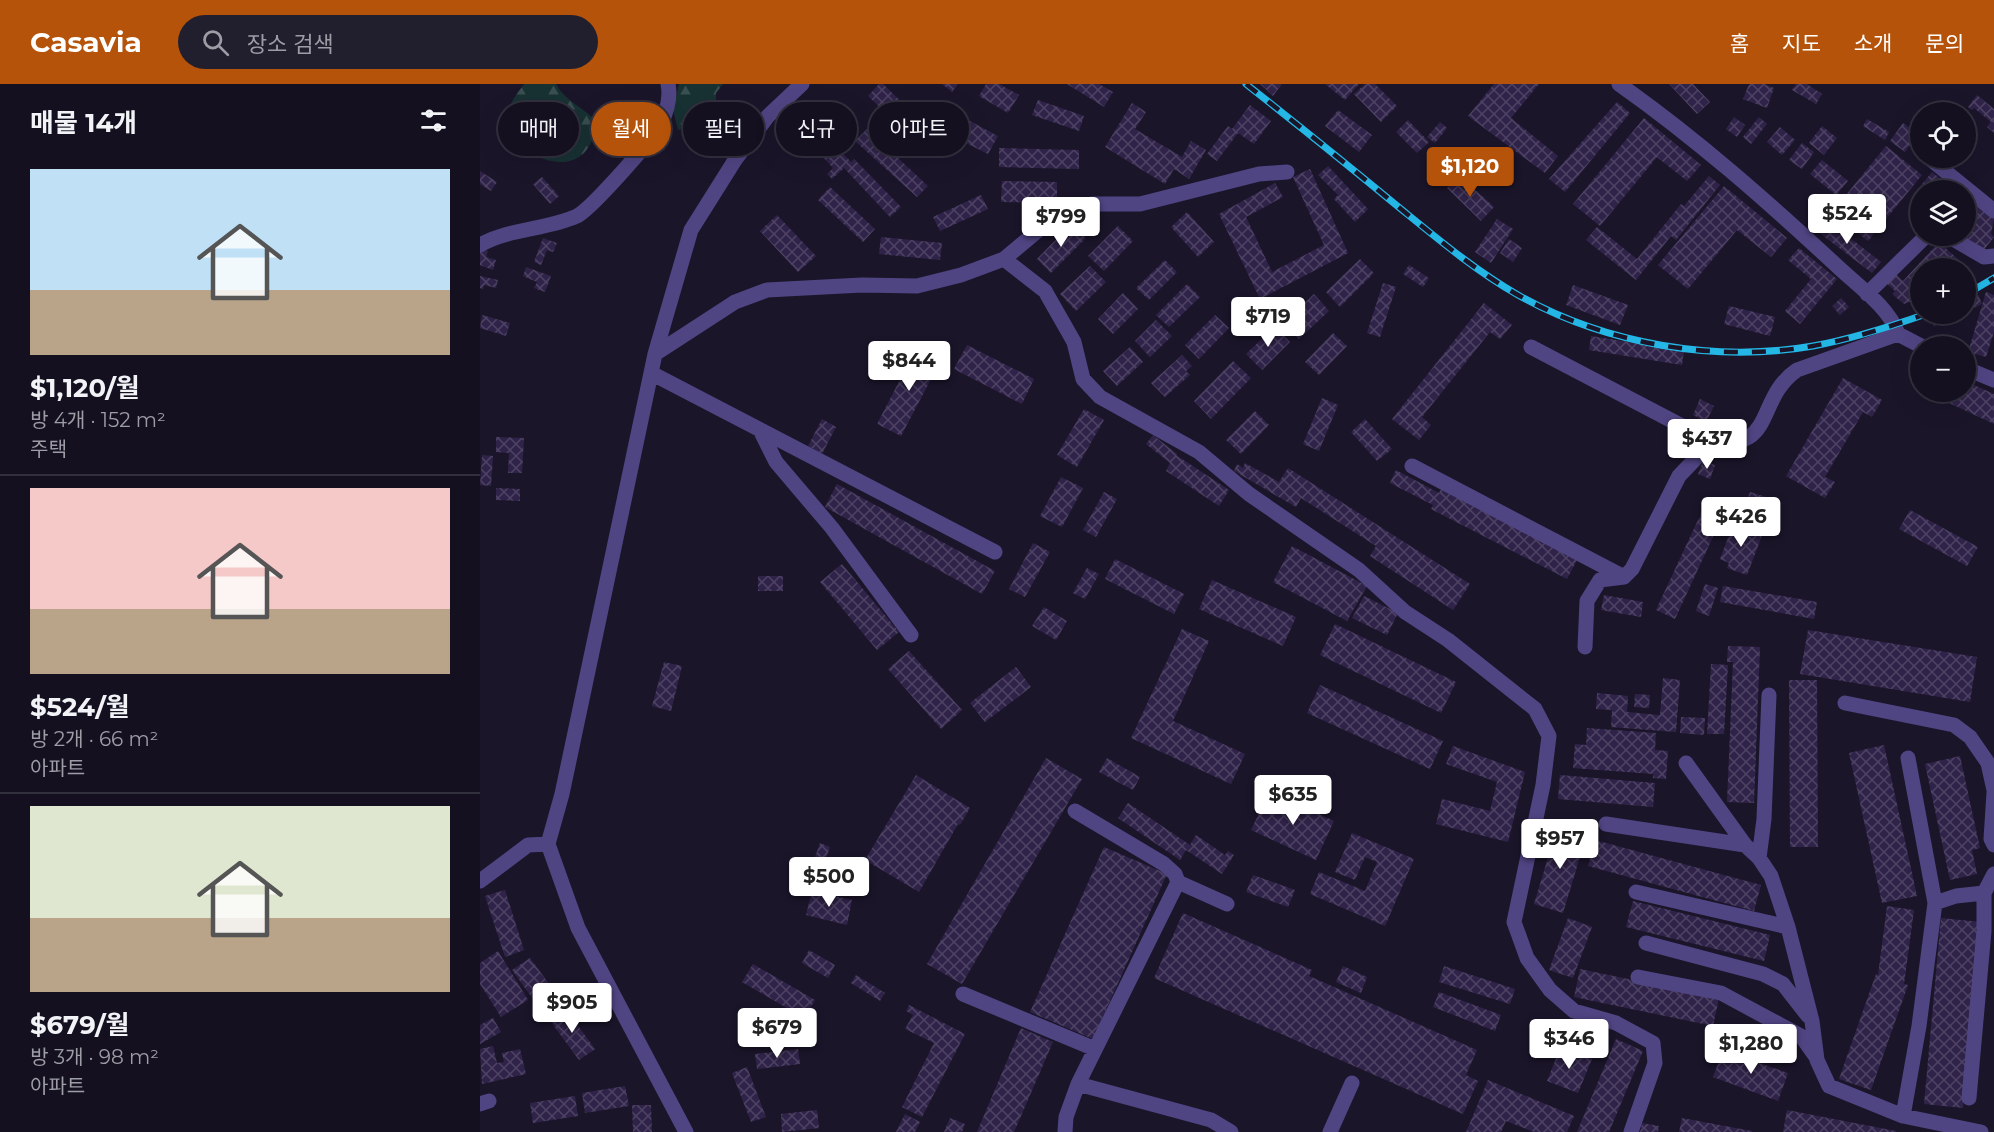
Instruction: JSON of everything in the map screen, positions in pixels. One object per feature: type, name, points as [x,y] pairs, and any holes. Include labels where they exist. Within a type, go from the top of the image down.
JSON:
[{"type":"street","points":[[480,245],[494,238],[536,228],[585,212],[660,126],[670,101],[668,84]]},
{"type":"street","points":[[686,1132],[578,928],[548,844],[562,794],[655,354],[691,230],[712,193],[748,142],[768,116],[802,84]]},
{"type":"street","points":[[1619,84],[1771,204],[1867,294],[1895,325],[1898,334],[1910,340]]},
{"type":"street","points":[[1941,168],[1994,211]]},
{"type":"street","points":[[655,354],[735,302],[767,290],[862,285],[917,286],[961,275],[1004,259],[1053,218],[1091,204],[1140,204],[1259,174],[1287,172]]},
{"type":"street","points":[[1867,294],[1916,246]]},
{"type":"street","points":[[1965,246],[1984,257],[1994,256]]},
{"type":"street","points":[[1004,259],[1045,291],[1074,342],[1083,379],[1100,397],[1199,452],[1249,494],[1359,570],[1405,612],[1448,640],[1535,709],[1549,736],[1543,784],[1514,922],[1527,958],[1550,990],[1574,1011],[1616,1023],[1653,1042],[1655,1063],[1631,1132]]},
{"type":"street","points":[[1531,347],[1709,439],[1741,442],[1753,436],[1764,420],[1779,387],[1797,370],[1898,334]]},
{"type":"street","points":[[651,373],[995,552]]},
{"type":"street","points":[[1976,373],[1994,380]]},
{"type":"street","points":[[760,430],[776,462],[832,528],[911,635]]},
{"type":"street","points":[[1585,647],[1587,601],[1600,580],[1624,577],[1632,569],[1679,476],[1700,454],[1709,439]]},
{"type":"street","points":[[1412,466],[1624,577]]},
{"type":"street","points":[[1759,858],[1764,819],[1769,695]]},
{"type":"street","points":[[1845,703],[1954,725],[1971,737],[1988,763],[1994,791],[1991,838],[1994,845]]},
{"type":"street","points":[[1903,1116],[1919,1026],[1935,903],[1908,758]]},
{"type":"street","points":[[1686,763],[1745,846],[1759,858],[1771,876],[1788,927],[1812,1021],[1817,1060]]},
{"type":"street","points":[[1075,811],[1164,864],[1175,874],[1178,882],[1227,904]]},
{"type":"street","points":[[1606,824],[1745,846]]},
{"type":"street","points":[[480,881],[528,846],[548,844]]},
{"type":"street","points":[[1969,1098],[1984,931],[1984,893],[1994,874]]},
{"type":"street","points":[[1065,1132],[1066,1117],[1078,1084],[1178,882]]},
{"type":"street","points":[[1636,892],[1788,927]]},
{"type":"street","points":[[1935,903],[1956,896],[1984,893]]},
{"type":"street","points":[[1646,943],[1763,974],[1783,984],[1812,1021]]},
{"type":"street","points":[[1638,977],[1721,993],[1801,1036],[1817,1060],[1829,1086],[1903,1116],[1982,1132]]},
{"type":"street","points":[[963,994],[1095,1049]]},
{"type":"street","points":[[1330,1132],[1352,1083]]},
{"type":"street","points":[[1078,1084],[1211,1120],[1231,1132]]},
{"type":"green space","points":[[524,84],[556,84],[573,102],[512,102]]},
{"type":"green space","points":[[679,84],[723,84],[716,93],[716,102],[683,102],[683,129],[678,130],[673,110]]},
{"type":"green space","points":[[579,107],[591,116],[590,145],[578,158],[562,162],[539,156],[579,156]]},
{"type":"building","points":[[879,84],[883,84],[902,102],[874,102],[868,96]]},
{"type":"building","points":[[942,84],[958,84],[952,92]]},
{"type":"building","points":[[986,84],[999,84],[1019,95],[1008,113],[979,96]]},
{"type":"building","points":[[1067,84],[1099,84],[1113,92],[1104,107]]},
{"type":"building","points":[[1260,84],[1282,84],[1273,96]]},
{"type":"building","points":[[1325,84],[1359,84],[1345,100]]},
{"type":"building","points":[[1365,84],[1375,84],[1397,106],[1381,122],[1354,94]]},
{"type":"building","points":[[1494,84],[1539,84],[1511,118],[1558,156],[1545,173],[1468,116]]},
{"type":"building","points":[[1669,84],[1693,84],[1710,102],[1697,114]]},
{"type":"building","points":[[1749,84],[1764,84],[1774,88],[1767,108],[1743,99]]},
{"type":"building","points":[[1796,84],[1807,84],[1822,94],[1816,104],[1792,90]]},
{"type":"building","points":[[1977,95],[1994,109],[1994,133],[1987,127],[1991,122],[1976,110],[1976,102],[1972,102]]},
{"type":"building","points":[[1038,100],[1084,116],[1079,131],[1032,115]]},
{"type":"building","points":[[1617,102],[1630,113],[1565,192],[1549,179]]},
{"type":"building","points":[[1132,103],[1146,112],[1135,129],[1182,157],[1191,141],[1206,150],[1189,179],[1174,169],[1165,184],[1105,147]]},
{"type":"building","points":[[1250,105],[1271,121],[1254,144],[1238,133],[1217,161],[1207,154],[1228,126],[1232,129]]},
{"type":"building","points":[[1338,110],[1372,135],[1359,152],[1325,126]]},
{"type":"building","points":[[1734,117],[1745,125],[1737,137],[1726,129]]},
{"type":"building","points":[[1759,117],[1767,124],[1751,144],[1743,137]]},
{"type":"building","points":[[1644,118],[1701,165],[1687,181],[1657,157],[1600,226],[1573,204]]},
{"type":"building","points":[[1867,119],[1889,132],[1885,140],[1863,126]]},
{"type":"building","points":[[1408,120],[1429,142],[1417,153],[1396,132]]},
{"type":"building","points":[[969,121],[998,136],[988,154],[969,144]]},
{"type":"building","points":[[1440,122],[1447,128],[1435,143],[1427,137]]},
{"type":"building","points":[[1903,123],[1910,128],[1910,145],[1905,152],[1890,141]]},
{"type":"building","points":[[1822,126],[1837,138],[1824,155],[1809,143]]},
{"type":"building","points":[[1780,127],[1795,140],[1782,155],[1767,142]]},
{"type":"building","points":[[867,129],[869,131],[869,154],[857,143],[857,139]]},
{"type":"building","points":[[1802,143],[1814,152],[1802,169],[1789,160]]},
{"type":"building","points":[[1886,146],[1910,165],[1910,168],[1922,175],[1918,180],[1910,180],[1910,190],[1868,241],[1832,212]]},
{"type":"building","points":[[999,148],[1079,150],[1079,169],[999,167]]},
{"type":"building","points":[[822,156],[845,156],[851,162],[854,159],[901,207],[890,217],[844,168],[832,179],[827,174],[833,168]]},
{"type":"building","points":[[872,156],[896,156],[928,186],[917,197]]},
{"type":"building","points":[[1822,160],[1848,181],[1836,195],[1810,174]]},
{"type":"building","points":[[1328,166],[1368,209],[1355,222],[1334,199],[1338,195],[1318,175]]},
{"type":"building","points":[[1310,169],[1348,253],[1260,299],[1219,214],[1275,183],[1283,197],[1246,217],[1272,272],[1324,245],[1293,177]]},
{"type":"building","points":[[480,171],[497,182],[491,191],[480,184]]},
{"type":"building","points":[[1932,172],[1942,180],[1925,180]]},
{"type":"building","points":[[1459,175],[1494,207],[1481,221],[1447,188]]},
{"type":"building","points":[[1709,176],[1720,185],[1676,240],[1671,236],[1636,280],[1586,240],[1597,227],[1637,259],[1681,204],[1684,206]]},
{"type":"building","points":[[542,177],[559,196],[550,204],[533,184]]},
{"type":"building","points":[[1002,181],[1057,182],[1057,203],[1001,202]]},
{"type":"building","points":[[1724,186],[1787,238],[1771,257],[1737,230],[1688,289],[1658,265]]},
{"type":"building","points":[[830,187],[875,229],[863,242],[818,200]]},
{"type":"building","points":[[981,195],[988,209],[940,231],[933,217]]},
{"type":"building","points":[[1976,207],[1994,219],[1991,234],[1994,237],[1983,251],[1976,246]]},
{"type":"building","points":[[1187,212],[1214,242],[1198,257],[1171,227]]},
{"type":"building","points":[[777,215],[816,256],[798,272],[760,231]]},
{"type":"building","points":[[1822,216],[1881,262],[1872,273],[1813,228]]},
{"type":"building","points":[[1497,219],[1513,229],[1491,263],[1475,252]]},
{"type":"building","points":[[1071,224],[1086,238],[1051,273],[1037,259]]},
{"type":"building","points":[[1118,226],[1133,241],[1104,271],[1088,256]]},
{"type":"building","points":[[881,237],[942,243],[940,260],[879,254]]},
{"type":"building","points":[[543,238],[557,243],[553,252],[547,250],[541,265],[534,262]]},
{"type":"building","points":[[1509,239],[1522,248],[1513,262],[1500,253]]},
{"type":"building","points":[[1935,246],[1943,246],[1957,258],[1924,258]]},
{"type":"building","points":[[1799,248],[1837,279],[1800,324],[1785,311],[1811,279],[1788,260]]},
{"type":"building","points":[[480,249],[488,251],[486,257],[496,260],[493,270],[480,265]]},
{"type":"building","points":[[1360,259],[1374,273],[1340,307],[1326,292]]},
{"type":"building","points":[[1165,260],[1177,272],[1149,300],[1136,288]]},
{"type":"building","points":[[1409,265],[1429,278],[1423,287],[1403,274]]},
{"type":"building","points":[[1090,266],[1106,282],[1076,311],[1060,294]]},
{"type":"building","points":[[526,267],[551,276],[545,292],[534,288],[537,282],[523,276]]},
{"type":"building","points":[[1894,272],[1903,281],[1910,273],[1910,302],[1904,304],[1892,294],[1895,291],[1885,282]]},
{"type":"building","points":[[480,276],[498,280],[496,288],[484,285],[483,289],[480,288]]},
{"type":"building","points":[[1383,283],[1396,287],[1380,337],[1367,333]]},
{"type":"building","points":[[1187,284],[1200,297],[1169,327],[1156,315]]},
{"type":"building","points":[[1573,285],[1628,305],[1620,325],[1566,305]]},
{"type":"building","points":[[1976,292],[1982,304],[1976,307]]},
{"type":"building","points":[[1986,292],[1994,295],[1994,332],[1986,357],[1976,354],[1976,336],[1973,336]]},
{"type":"building","points":[[1123,293],[1138,309],[1113,334],[1098,319]]},
{"type":"building","points":[[1314,294],[1329,311],[1299,339],[1284,323]]},
{"type":"building","points":[[1841,298],[1849,307],[1840,315],[1832,306]]},
{"type":"building","points":[[1484,303],[1512,325],[1500,339],[1490,332],[1422,417],[1431,425],[1419,440],[1392,419]]},
{"type":"building","points":[[1729,306],[1775,317],[1770,336],[1724,324]]},
{"type":"building","points":[[482,315],[510,323],[506,336],[480,328]]},
{"type":"building","points":[[1215,315],[1229,328],[1199,359],[1185,345]]},
{"type":"building","points":[[1156,320],[1172,336],[1150,357],[1135,341]]},
{"type":"building","points":[[1275,326],[1290,342],[1262,370],[1246,354]]},
{"type":"building","points":[[1333,333],[1347,346],[1319,375],[1305,362]]},
{"type":"building","points":[[1591,336],[1684,351],[1682,365],[1589,350]]},
{"type":"building","points":[[967,345],[1034,379],[1022,404],[954,369]]},
{"type":"building","points":[[917,347],[941,360],[901,436],[877,424]]},
{"type":"building","points":[[1130,347],[1143,362],[1117,386],[1103,371]]},
{"type":"building","points":[[1182,355],[1192,366],[1186,371],[1190,375],[1165,397],[1151,383]]},
{"type":"building","points":[[1233,361],[1251,378],[1211,419],[1194,401]]},
{"type":"building","points":[[1843,378],[1882,400],[1872,417],[1863,412],[1825,477],[1835,482],[1825,498],[1786,476]]},
{"type":"building","points":[[1976,386],[1994,394],[1994,424],[1947,402],[1976,402]]},
{"type":"building","points":[[1322,398],[1338,405],[1319,451],[1303,444]]},
{"type":"building","points":[[1700,399],[1714,406],[1706,422],[1693,415]]},
{"type":"building","points":[[1084,409],[1104,420],[1077,467],[1057,455]]},
{"type":"building","points":[[1255,411],[1269,425],[1241,454],[1226,440]]},
{"type":"building","points":[[822,419],[836,427],[822,454],[808,446]]},
{"type":"building","points":[[1365,419],[1392,449],[1377,461],[1351,432]]},
{"type":"building","points":[[1153,435],[1176,455],[1229,490],[1219,506],[1166,471],[1170,463],[1146,444]]},
{"type":"building","points":[[496,437],[524,438],[522,473],[508,473],[509,453],[496,452]]},
{"type":"building","points":[[482,455],[493,456],[491,486],[480,485]]},
{"type":"building","points":[[1703,461],[1715,465],[1710,479],[1698,474]]},
{"type":"building","points":[[1245,463],[1279,482],[1288,468],[1470,584],[1453,610],[1370,556],[1376,546],[1301,498],[1296,507],[1234,471],[1237,464],[1243,468]]},
{"type":"building","points":[[1396,470],[1439,493],[1441,489],[1577,560],[1567,579],[1431,509],[1433,505],[1390,483]]},
{"type":"building","points":[[1061,477],[1083,488],[1062,527],[1040,516]]},
{"type":"building","points":[[837,484],[995,571],[982,594],[825,507]]},
{"type":"building","points":[[496,488],[520,489],[520,501],[496,500]]},
{"type":"building","points":[[1104,492],[1117,499],[1096,537],[1083,530]]},
{"type":"building","points":[[1750,492],[1776,500],[1771,513],[1746,503]]},
{"type":"building","points":[[1705,505],[1724,513],[1675,619],[1656,610]]},
{"type":"building","points":[[1910,510],[1978,547],[1967,566],[1899,529]]},
{"type":"building","points":[[1734,522],[1763,533],[1747,575],[1727,568],[1729,563],[1720,559]]},
{"type":"building","points":[[1033,543],[1050,552],[1025,597],[1009,589]]},
{"type":"building","points":[[1292,546],[1367,586],[1347,621],[1273,582]]},
{"type":"building","points":[[1115,559],[1184,594],[1174,614],[1105,579]]},
{"type":"building","points":[[842,564],[899,632],[877,650],[820,582]]},
{"type":"building","points":[[1087,568],[1099,574],[1085,599],[1073,593]]},
{"type":"building","points":[[758,576],[783,576],[783,591],[758,591]]},
{"type":"building","points":[[1212,580],[1296,617],[1283,646],[1199,609]]},
{"type":"building","points":[[1705,584],[1718,588],[1709,616],[1696,611]]},
{"type":"building","points":[[1723,586],[1817,602],[1814,619],[1720,602]]},
{"type":"building","points":[[1604,595],[1643,602],[1641,617],[1601,610]]},
{"type":"building","points":[[1364,596],[1398,613],[1387,635],[1352,618]]},
{"type":"building","points":[[1044,607],[1067,621],[1056,640],[1032,626]]},
{"type":"building","points":[[1335,624],[1456,682],[1441,713],[1320,655]]},
{"type":"building","points":[[1182,629],[1209,641],[1173,721],[1245,754],[1231,784],[1131,738]]},
{"type":"building","points":[[1808,630],[1977,657],[1970,702],[1800,674]]},
{"type":"building","points":[[1728,646],[1760,647],[1754,803],[1727,802],[1733,662],[1727,662]]},
{"type":"building","points":[[909,651],[962,710],[941,729],[888,669]]},
{"type":"building","points":[[664,662],[682,666],[671,711],[652,706]]},
{"type":"building","points":[[1711,664],[1728,665],[1724,734],[1707,734]]},
{"type":"building","points":[[1016,667],[1031,687],[985,722],[970,703]]},
{"type":"building","points":[[1663,678],[1680,680],[1676,732],[1611,727],[1612,710],[1596,709],[1597,693],[1628,696],[1627,712],[1660,715]]},
{"type":"building","points":[[1789,680],[1817,680],[1818,847],[1790,847]]},
{"type":"building","points":[[1320,685],[1443,741],[1430,769],[1307,713]]},
{"type":"building","points":[[1635,694],[1650,695],[1649,708],[1634,707]]},
{"type":"building","points":[[1681,717],[1705,718],[1704,735],[1680,733]]},
{"type":"building","points":[[1587,728],[1656,733],[1655,750],[1668,751],[1666,779],[1653,778],[1653,774],[1573,768],[1575,744],[1586,745]]},
{"type":"building","points":[[1884,745],[1917,896],[1882,903],[1849,753]]},
{"type":"building","points":[[1453,746],[1525,772],[1508,842],[1436,824],[1442,799],[1490,811],[1497,782],[1446,764]]},
{"type":"building","points":[[1960,756],[1980,848],[1972,850],[1977,874],[1950,880],[1925,764]]},
{"type":"building","points":[[1046,758],[1082,779],[962,984],[927,964]]},
{"type":"building","points":[[1107,758],[1140,777],[1133,790],[1099,772]]},
{"type":"building","points":[[916,775],[970,808],[960,825],[958,824],[919,892],[865,860]]},
{"type":"building","points":[[1560,775],[1655,783],[1653,807],[1558,799]]},
{"type":"building","points":[[1270,791],[1334,821],[1316,860],[1251,830]]},
{"type":"building","points":[[1128,803],[1190,845],[1196,835],[1225,855],[1228,851],[1234,855],[1222,874],[1186,850],[1180,860],[1118,818]]},
{"type":"building","points":[[1557,828],[1586,837],[1563,913],[1534,904]]},
{"type":"building","points":[[1352,833],[1414,859],[1385,926],[1310,894],[1319,872],[1365,891],[1377,862],[1365,857],[1355,880],[1335,872]]},
{"type":"building","points":[[1595,840],[1761,885],[1754,911],[1588,866]]},
{"type":"building","points":[[820,843],[830,847],[825,861],[815,857]]},
{"type":"building","points":[[1104,847],[1167,874],[1093,1039],[1030,1012]]},
{"type":"building","points":[[1253,875],[1295,890],[1288,907],[1246,892]]},
{"type":"building","points":[[505,890],[524,950],[505,957],[485,896]]},
{"type":"building","points":[[812,891],[852,900],[847,925],[806,915]]},
{"type":"building","points":[[1633,901],[1770,935],[1764,961],[1626,927]]},
{"type":"building","points":[[1887,906],[1914,910],[1904,984],[1908,985],[1871,1090],[1839,1079],[1876,974],[1878,975]]},
{"type":"building","points":[[1183,913],[1312,970],[1309,976],[1477,1050],[1466,1075],[1478,1081],[1463,1114],[1154,978]]},
{"type":"building","points":[[1568,918],[1592,927],[1573,978],[1549,970]]},
{"type":"building","points":[[1941,918],[1981,922],[1963,1108],[1924,1104]]},
{"type":"building","points":[[809,950],[835,965],[828,978],[802,963]]},
{"type":"building","points":[[498,951],[528,1000],[501,1017],[480,984],[480,963]]},
{"type":"building","points":[[530,958],[561,1000],[543,1013],[512,970]]},
{"type":"building","points":[[753,964],[815,1000],[804,1018],[742,982]]},
{"type":"building","points":[[1343,966],[1367,977],[1361,993],[1336,982]]},
{"type":"building","points":[[1444,966],[1515,989],[1510,1004],[1439,982]]},
{"type":"building","points":[[1580,969],[1719,998],[1713,1026],[1574,997]]},
{"type":"building","points":[[856,975],[885,993],[880,1001],[851,983]]},
{"type":"building","points":[[1439,992],[1501,1015],[1495,1031],[1433,1007]]},
{"type":"building","points":[[909,1005],[965,1034],[922,1117],[902,1107],[934,1043],[905,1029],[913,1015],[906,1011]]},
{"type":"building","points":[[564,1007],[595,1049],[579,1060],[548,1018]]},
{"type":"building","points":[[493,1018],[501,1032],[480,1044],[480,1025]]},
{"type":"building","points":[[1021,1028],[1053,1042],[1014,1132],[977,1132]]},
{"type":"building","points":[[1616,1039],[1643,1051],[1609,1132],[1577,1132]]},
{"type":"building","points":[[493,1046],[497,1063],[504,1062],[502,1053],[520,1049],[526,1074],[482,1084],[480,1049]]},
{"type":"building","points":[[1561,1046],[1592,1059],[1578,1093],[1547,1081]]},
{"type":"building","points":[[798,1049],[800,1064],[757,1069],[755,1054]]},
{"type":"building","points":[[1723,1050],[1788,1073],[1778,1101],[1713,1077]]},
{"type":"building","points":[[747,1067],[766,1117],[751,1122],[732,1073]]},
{"type":"building","points":[[1488,1080],[1574,1116],[1567,1132],[1534,1132],[1506,1121],[1501,1132],[1466,1132]]},
{"type":"building","points":[[625,1086],[629,1106],[585,1113],[582,1093]]},
{"type":"building","points":[[575,1096],[578,1116],[533,1123],[530,1103]]},
{"type":"building","points":[[632,1105],[651,1105],[652,1132],[633,1132]]},
{"type":"building","points":[[817,1110],[819,1128],[782,1132],[781,1114]]},
{"type":"building","points":[[1787,1110],[1896,1131],[1896,1132],[1783,1132]]},
{"type":"building","points":[[905,1114],[920,1122],[915,1132],[896,1132]]},
{"type":"building","points":[[950,1118],[965,1124],[962,1132],[944,1132]]},
{"type":"building","points":[[1682,1118],[1752,1131],[1752,1132],[1679,1132]]},
{"type":"building","points":[[1642,1123],[1659,1126],[1658,1132],[1640,1132]]},
{"type":"railway","points":[[1246,84],[1429,232],[1502,286],[1552,312],[1587,326],[1661,345],[1738,352],[1776,351],[1813,346],[1910,319]]},
{"type":"railway","points":[[1976,289],[1994,278]]}]
